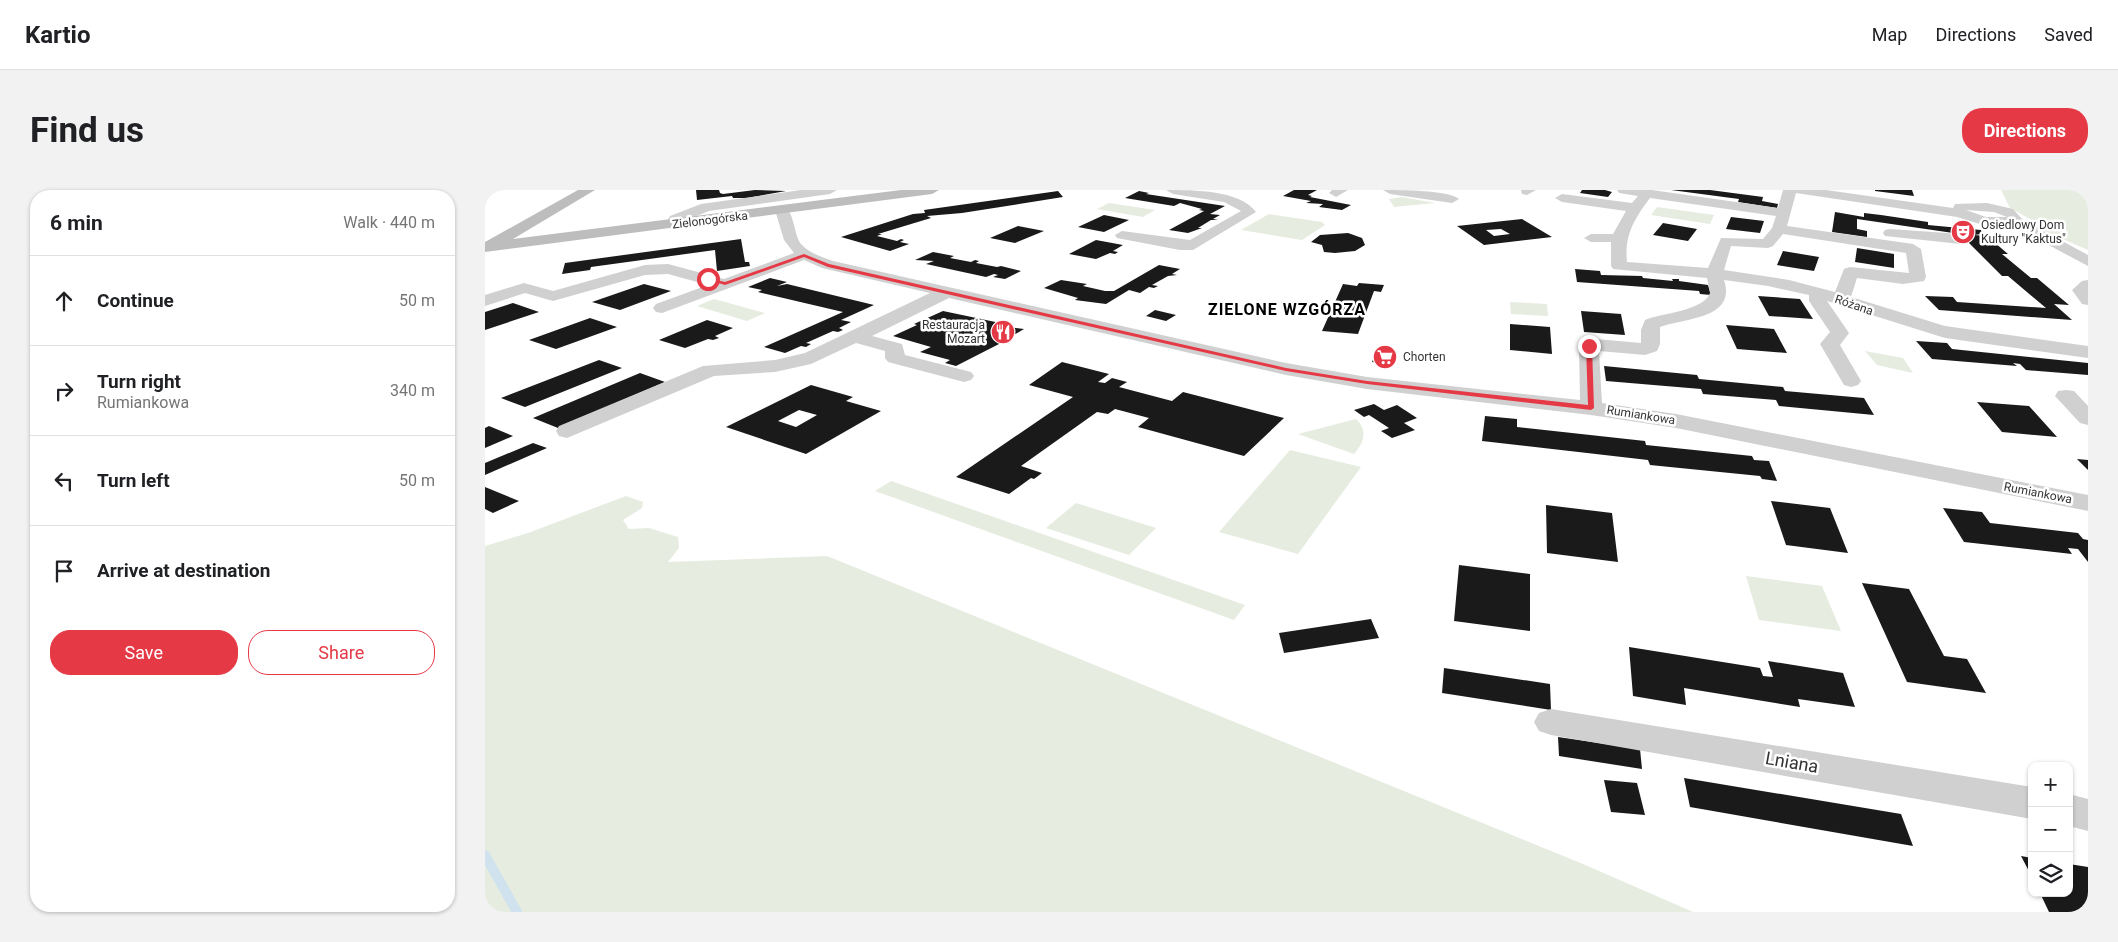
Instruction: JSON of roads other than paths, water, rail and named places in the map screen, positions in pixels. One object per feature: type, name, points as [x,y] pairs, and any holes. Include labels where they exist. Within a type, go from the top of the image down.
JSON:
[{"type":"street","points":[[486,244],[564,190]]},
{"type":"street","points":[[486,244],[588,190]]},
{"type":"street","points":[[673,224],[675,219],[706,207],[830,190]]},
{"type":"street","name":"Zielonogórska","points":[[486,244],[673,224],[782,210],[888,193],[932,190]]},
{"type":"street","points":[[1122,235],[1180,245],[1193,245],[1249,212],[1247,207],[1238,201],[1173,190]]},
{"type":"street","points":[[1390,190],[1452,199]]},
{"type":"street","points":[[1624,190],[1784,213]]},
{"type":"street","points":[[1591,408],[1589,346],[1597,345],[1638,350],[1650,347],[1652,324],[1657,321],[1683,318],[1716,301],[1719,294],[1717,266],[1726,241],[1753,244],[1768,243],[1779,229],[1790,190]]},
{"type":"street","points":[[1798,190],[1961,210],[2058,247],[2088,261]]},
{"type":"street","points":[[1591,238],[1617,238],[1647,193]]},
{"type":"street","points":[[1562,198],[1636,208]]},
{"type":"street","points":[[1961,210],[1977,206],[2000,210],[2013,214],[2016,219],[2012,220]]},
{"type":"street","points":[[782,210],[795,249],[804,256]]},
{"type":"street","points":[[1989,220],[2012,220],[2058,247]]},
{"type":"street","points":[[1779,229],[1913,249],[1918,277],[1903,279],[1850,272],[1845,294],[1836,299]]},
{"type":"street","points":[[1886,245],[1886,234],[1890,233],[1961,238]]},
{"type":"street","name":"Różana","points":[[1617,238],[1619,266],[1717,266],[1817,293],[1891,318],[1946,332],[2088,352]]},
{"type":"street","points":[[662,308],[804,256]]},
{"type":"street","name":"Rumiankowa","points":[[804,256],[828,265],[1286,369],[1367,382],[1591,408],[1676,420],[2088,503]]},
{"type":"street","points":[[1701,256],[1717,266]]},
{"type":"street","points":[[509,275],[504,283],[553,296],[618,276],[668,269],[725,284]]},
{"type":"street","points":[[2088,285],[2081,290],[2088,300]]},
{"type":"street","points":[[485,301],[524,288]]},
{"type":"street","points":[[567,431],[710,370],[775,366],[811,358],[947,292]]},
{"type":"street","points":[[1817,293],[1818,301],[1840,333],[1830,344],[1851,381]]},
{"type":"street","points":[[855,336],[895,348],[895,358],[964,376]]},
{"type":"street","points":[[2088,398],[2065,396],[2088,418]]},
{"type":"street","name":"Lniana","points":[[1551,722],[2028,803]]},
{"type":"street","points":[[2073,811],[2088,815]]},
{"type":"waterway","points":[[485,855],[517,912]]},
{"type":"place","name":"Osiedlowy Dom Kultury \"Kaktus\"","points":[[1963,232]]},
{"type":"place","name":"Restauracja Mozart","points":[[1003,332]]},
{"type":"place","name":"Chorten","points":[[1385,357]]},
{"type":"district","name":"ZIELONE WZGÓRZA","points":[[1287,309]]}]
